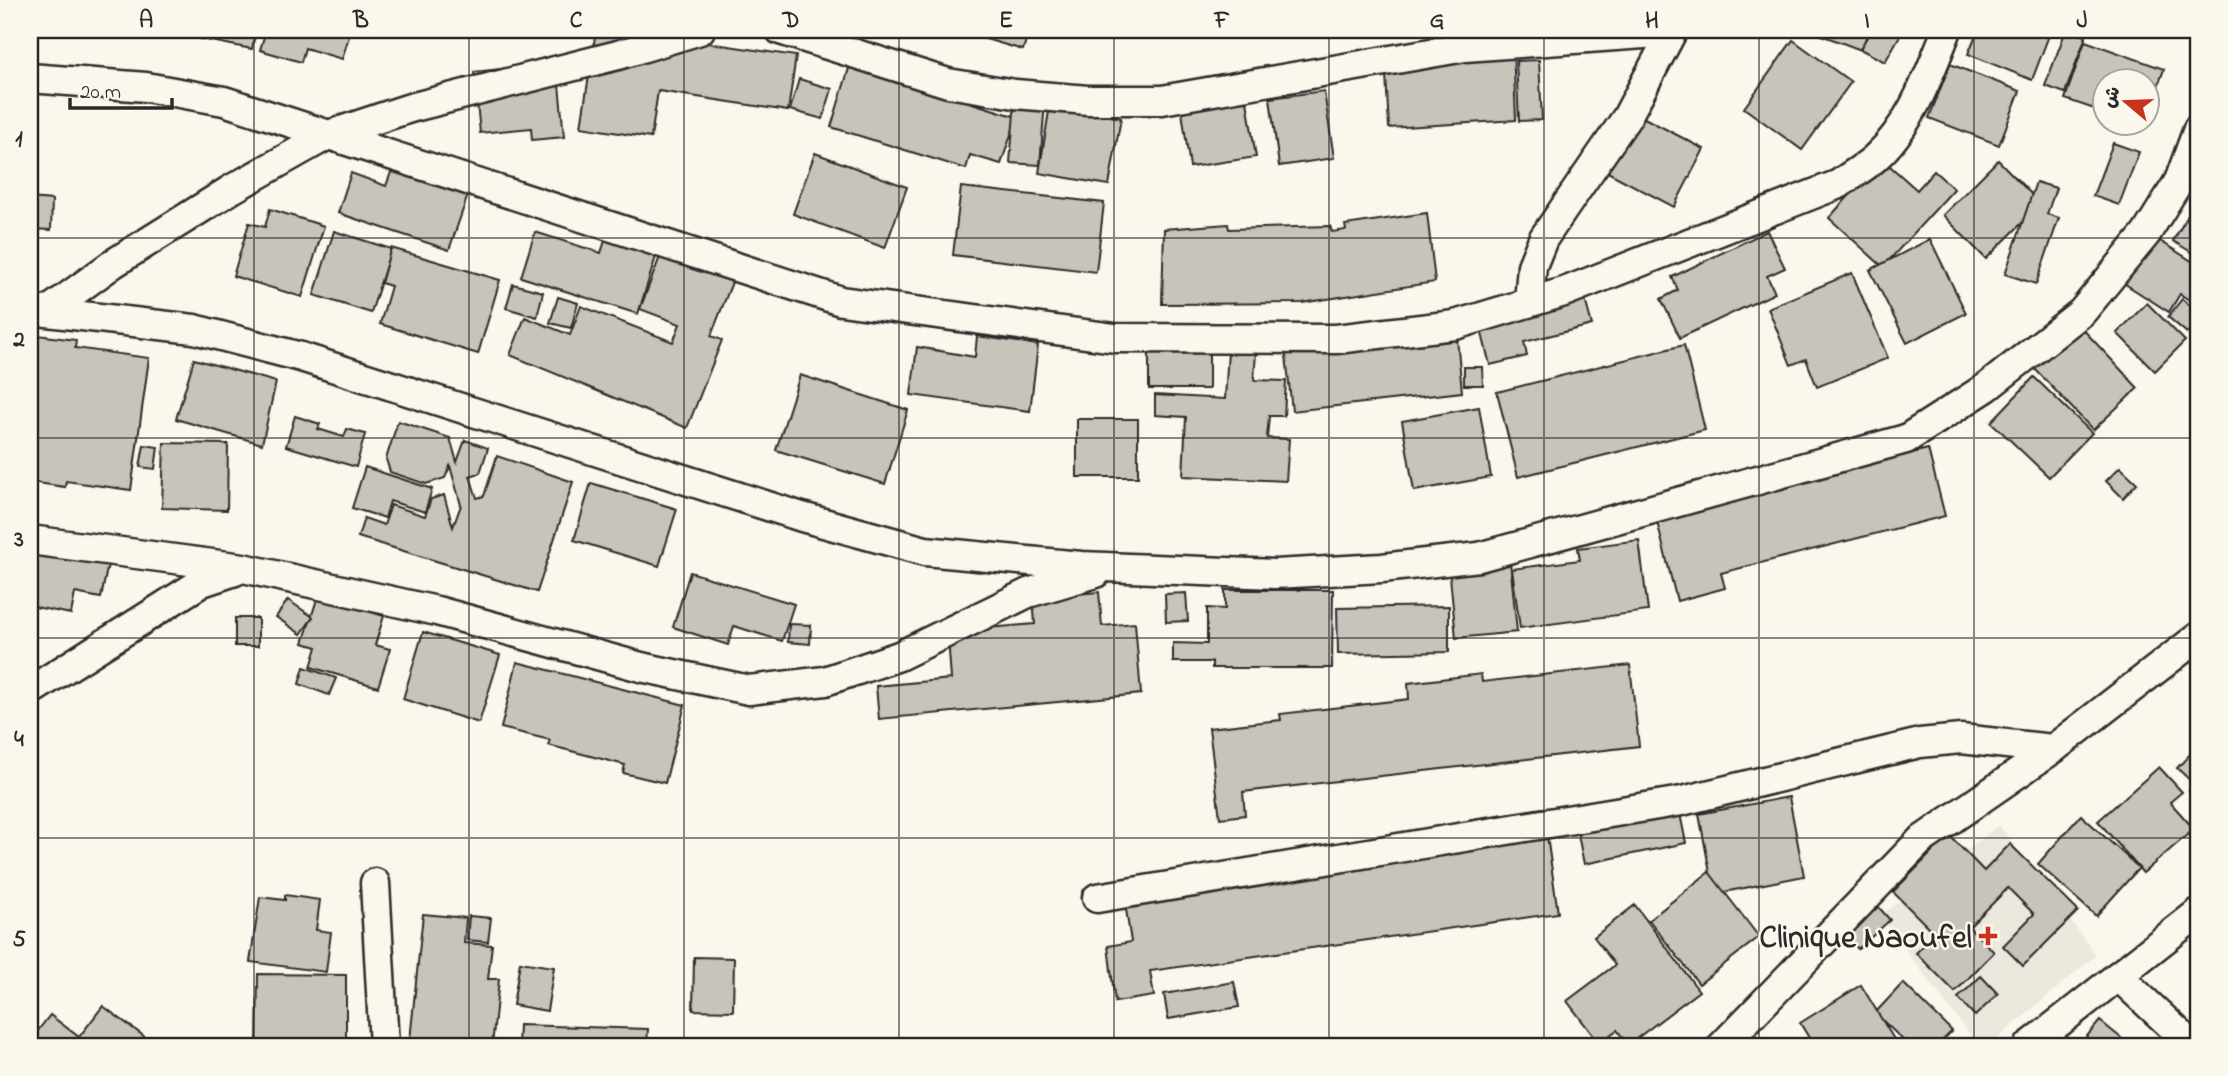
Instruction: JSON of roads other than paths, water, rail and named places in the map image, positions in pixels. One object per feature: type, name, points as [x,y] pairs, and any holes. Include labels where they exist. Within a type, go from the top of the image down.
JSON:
[{"type":"street","points":[[39,311],[232,189],[326,136],[410,108],[618,55],[700,30]]},
{"type":"street","points":[[780,30],[948,83],[1015,94],[1088,100],[1162,100],[1465,47],[1672,31]]},
{"type":"street","points":[[30,78],[146,88],[224,102],[841,301],[1115,338],[1336,339],[1455,325],[1564,292],[1839,184],[1875,158],[1898,132],[1920,96],[1947,30]]},
{"type":"street","points":[[1529,302],[1532,266],[1543,239],[1627,117],[1672,31]]},
{"type":"street","points":[[39,311],[194,329],[301,357],[802,517],[925,551],[1115,568],[1275,574],[1382,568],[1479,556],[1819,466],[1906,439],[1987,387],[2082,312],[2146,234],[2179,181],[2198,130]]},
{"type":"street","points":[[30,540],[243,568],[437,611],[641,667],[749,690],[825,681],[899,656],[1028,593],[1115,568]]},
{"type":"street","points":[[30,691],[202,582],[243,568]]},
{"type":"street","points":[[1722,1046],[1920,841],[2053,749],[2198,637]]},
{"type":"street","points":[[1097,898],[1682,802],[1920,743],[1961,739],[2053,749]]},
{"type":"street","points":[[375,883],[384,1046]]},
{"type":"street","points":[[2029,1046],[2198,914]]},
{"type":"street","points":[[2118,976],[2193,1046]]},
{"type":"place","name":"Clinique Naoufel","points":[[1988,936]]}]
